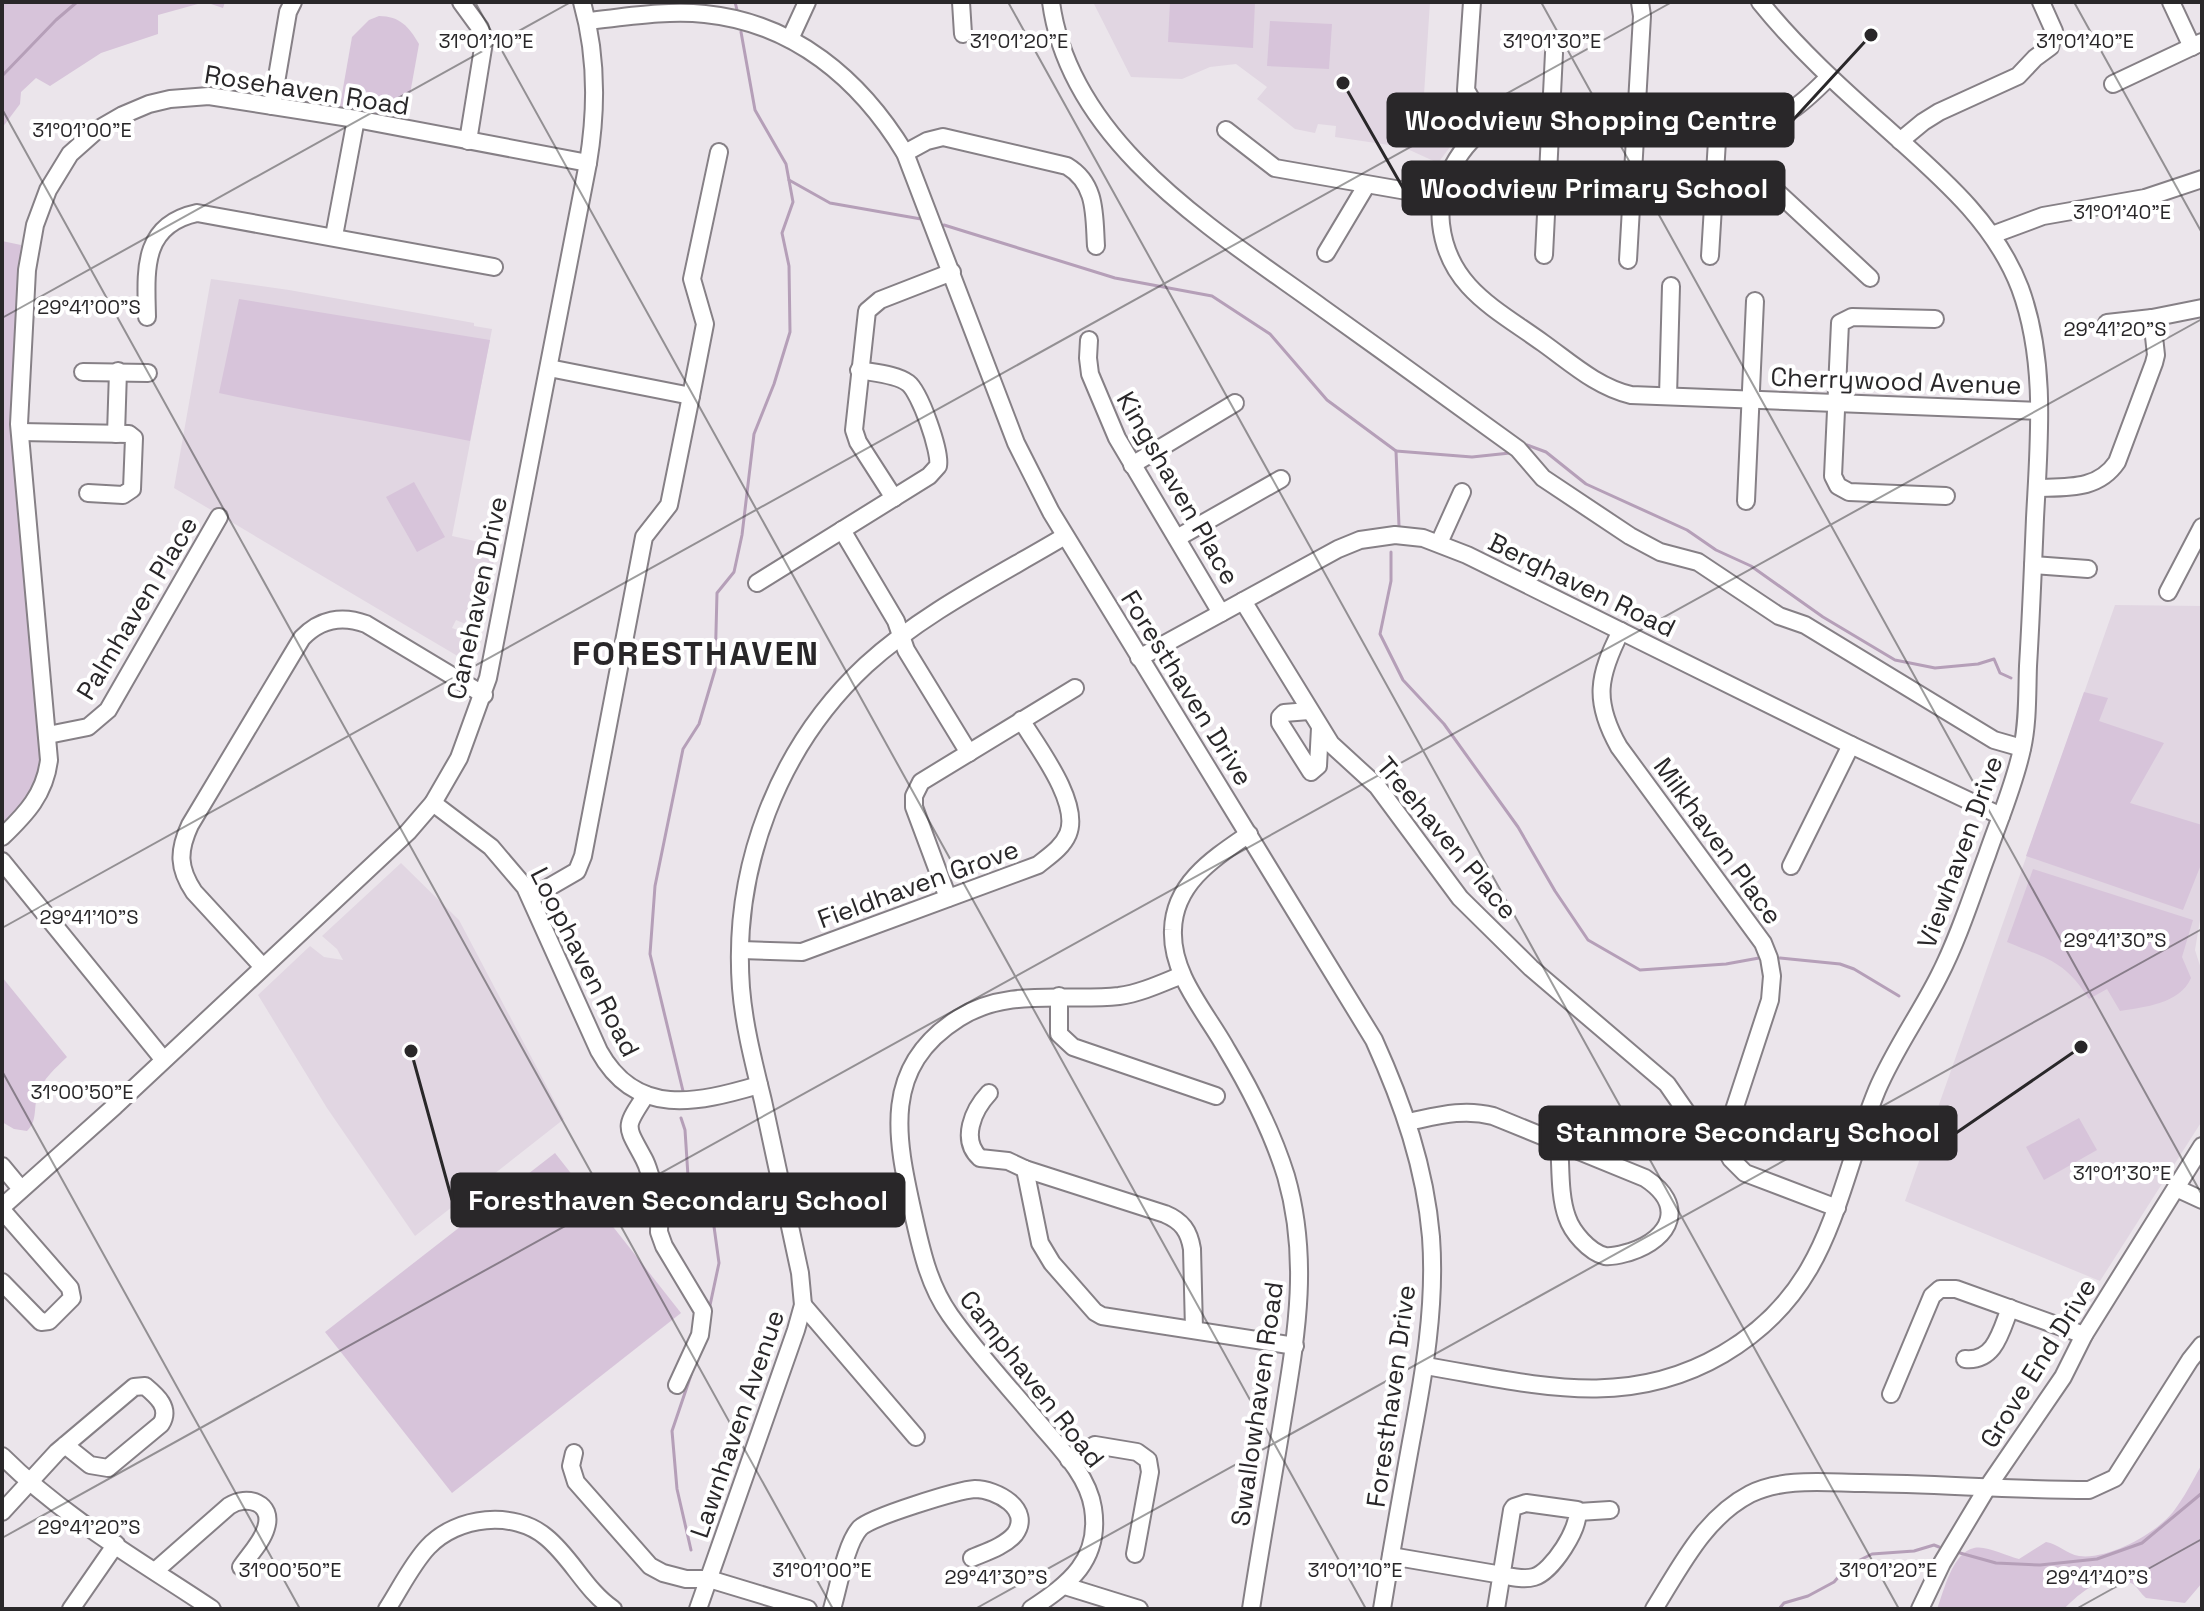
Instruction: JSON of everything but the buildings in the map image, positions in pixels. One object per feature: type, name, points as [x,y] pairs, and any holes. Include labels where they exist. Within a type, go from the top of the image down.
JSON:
[{"type":"street","points":[[272,106],[288,12],[293,2]]},
{"type":"street","points":[[461,2],[480,28],[484,42],[468,141]]},
{"type":"street","name":"Canehaven Drive","points":[[2,1209],[379,861],[433,803],[459,758],[484,695],[588,163],[595,109],[594,70],[588,21],[582,2]]},
{"type":"street","points":[[790,39],[807,2]]},
{"type":"street","points":[[961,2],[963,34]]},
{"type":"street","points":[[1051,2],[1063,46],[1082,90],[1140,167],[1195,215],[1518,449],[1543,478],[1630,536],[1660,552],[1698,562],[1779,616],[1805,625],[1994,740],[2022,748]]},
{"type":"street","points":[[1472,2],[1466,90],[1487,127]]},
{"type":"street","points":[[1628,260],[1642,16],[1640,2]]},
{"type":"street","points":[[1900,141],[1939,112],[2018,76],[2050,47],[2054,31],[2041,2]]},
{"type":"street","points":[[2113,84],[2197,45],[2171,2]]},
{"type":"street","name":"Viewhaven Drive","points":[[1425,1366],[1572,1390],[1600,1390],[1651,1383],[1697,1367],[1741,1342],[1791,1297],[1818,1257],[1879,1086],[1951,952],[2001,816],[2022,748],[2027,713],[2039,411],[2031,325],[2019,286],[1992,235],[1944,180],[1829,77],[1793,41],[1767,5]]},
{"type":"street","name":"Foresthaven Drive","points":[[588,21],[653,13],[704,13],[745,23],[790,39],[819,57],[861,91],[883,117],[905,153],[1016,443],[1065,536],[1361,1017],[1408,1122],[1421,1172],[1431,1238],[1432,1282],[1425,1366],[1382,1609]]},
{"type":"street","points":[[1544,255],[1554,53]]},
{"type":"street","name":"Cherrywood Avenue","points":[[1829,77],[1807,99],[1780,118],[1754,124],[1550,112],[1513,117],[1487,127],[1458,157],[1448,174],[1441,197],[1446,252],[1460,278],[1474,293],[1607,388],[1631,395],[2039,411]]},
{"type":"street","name":"Rosehaven Road","points":[[2,837],[29,810],[41,792],[49,760],[20,432],[27,270],[33,235],[48,190],[70,154],[97,130],[123,115],[170,99],[209,96],[356,119],[588,163]]},
{"type":"street","points":[[334,236],[356,119]]},
{"type":"street","points":[[1710,256],[1718,124]]},
{"type":"street","points":[[1226,130],[1275,168],[1441,197]]},
{"type":"street","points":[[905,153],[927,141],[943,137],[1067,166],[1082,176],[1091,193],[1096,246]]},
{"type":"street","points":[[532,897],[569,876],[580,866],[644,537],[669,505],[691,396],[705,324],[692,279],[719,152]]},
{"type":"street","points":[[1716,176],[1756,180],[1774,189],[1870,278]]},
{"type":"street","points":[[1992,235],[2043,216],[2145,198],[2202,179]]},
{"type":"street","points":[[1326,253],[1366,186]]},
{"type":"street","points":[[147,317],[146,279],[151,248],[165,228],[197,213],[494,267]]},
{"type":"street","points":[[894,498],[855,436],[853,424],[869,307],[952,272]]},
{"type":"street","points":[[1668,396],[1671,286]]},
{"type":"street","name":"Cherrywood Avenue","points":[[1746,501],[1755,301]]},
{"type":"street","points":[[2107,323],[2202,308]]},
{"type":"street","points":[[1935,319],[1852,317],[1843,321],[1839,329],[1833,476],[1842,489],[1946,496]]},
{"type":"street","points":[[2037,488],[2089,485],[2108,474],[2117,462],[2156,355],[2152,318]]},
{"type":"street","name":"Kingshaven Place","points":[[1089,340],[1088,358],[1094,387],[1132,465],[1221,613]]},
{"type":"street","points":[[549,368],[691,396]]},
{"type":"street","points":[[757,583],[936,470],[940,461],[937,446],[911,385],[899,379],[859,370]]},
{"type":"street","points":[[116,434],[118,371]]},
{"type":"street","points":[[83,372],[148,373]]},
{"type":"street","points":[[1132,465],[1235,403]]},
{"type":"street","points":[[20,432],[129,434],[134,438],[132,489],[123,495],[88,493]]},
{"type":"street","points":[[1177,538],[1281,479]]},
{"type":"street","points":[[1439,543],[1462,492]]},
{"type":"street","name":"Palmhaven Place","points":[[48,735],[88,727],[108,710],[219,517]]},
{"type":"street","points":[[2168,592],[2202,527]]},
{"type":"street","points":[[842,530],[888,606],[900,638],[969,753]]},
{"type":"street","name":"Berghaven Road","points":[[1139,658],[1338,549],[1360,540],[1395,535],[1423,538],[1439,543],[2001,816]]},
{"type":"street","name":"Lawnhaven Avenue","points":[[698,1609],[803,1305],[800,1273],[744,1014],[742,911],[755,844],[788,767],[808,733],[867,664],[900,638],[969,593],[1065,536]]},
{"type":"street","points":[[2033,565],[2088,569]]},
{"type":"street","name":"Treehaven Place","points":[[1243,601],[1331,744],[1377,786],[1445,881],[1531,968],[1667,1084],[1694,1123],[1708,1131],[1719,1131]]},
{"type":"street","points":[[263,967],[194,892],[185,878],[180,853],[190,825],[302,638],[309,631],[331,621],[354,620],[366,624],[484,695]]},
{"type":"street","name":"Milkhaven Place","points":[[1621,631],[1610,653],[1600,687],[1600,703],[1610,731],[1763,943],[1769,958],[1772,976],[1770,1000],[1730,1122],[1719,1131]]},
{"type":"street","points":[[948,898],[914,807],[914,796],[921,782],[1075,688]]},
{"type":"street","points":[[1309,711],[1284,713],[1280,723],[1311,772],[1318,766],[1320,728]]},
{"type":"street","name":"Fieldhaven Grove","points":[[741,950],[802,952],[1038,865],[1056,851],[1067,838],[1071,827],[1069,807],[1021,720]]},
{"type":"street","points":[[1791,866],[1851,745]]},
{"type":"street","name":"Loophaven Road","points":[[433,803],[491,847],[532,897],[609,1070],[633,1090],[667,1099],[707,1100],[759,1085]]},
{"type":"street","name":"Swallowhaven Road","points":[[1249,834],[1206,864],[1186,888],[1173,926],[1173,946],[1182,975],[1256,1100],[1272,1135],[1285,1176],[1299,1243],[1299,1308],[1295,1346],[1251,1609]]},
{"type":"street","points":[[2,861],[163,1059]]},
{"type":"street","name":"Camphaven Road","points":[[1031,1609],[1065,1586],[1075,1576],[1088,1553],[1094,1523],[1089,1493],[1069,1460],[962,1331],[937,1294],[920,1246],[899,1152],[902,1095],[909,1073],[929,1042],[961,1016],[991,1004],[1021,998],[1122,996],[1182,975]]},
{"type":"street","points":[[1059,996],[1059,1034],[1073,1047],[1216,1096]]},
{"type":"street","points":[[989,1093],[974,1115],[970,1143],[984,1159],[1008,1161],[1165,1214],[1183,1225],[1192,1249],[1194,1329]]},
{"type":"street","points":[[646,1095],[629,1126],[631,1140],[644,1159],[651,1183],[660,1194],[659,1232],[664,1246],[703,1311],[700,1335],[677,1385]]},
{"type":"street","points":[[1408,1122],[1454,1112],[1481,1113],[1559,1143],[1654,1184],[1668,1201],[1671,1212],[1661,1234],[1646,1245],[1615,1256],[1603,1255],[1591,1248],[1574,1230],[1567,1217],[1559,1143]]},
{"type":"street","points":[[1719,1131],[1731,1159],[1745,1173],[1837,1208]]},
{"type":"street","name":"Grove End Drive","points":[[1920,1609],[1942,1563],[1987,1488],[2063,1377],[2084,1335],[2202,1146]]},
{"type":"street","points":[[2,1166],[21,1189]]},
{"type":"street","points":[[1025,1169],[1040,1243],[1052,1263],[1088,1305],[1102,1316],[1295,1346]]},
{"type":"street","points":[[2176,1188],[2202,1200]]},
{"type":"street","points":[[2,1209],[70,1288],[72,1298],[49,1321],[41,1322],[2,1282]]},
{"type":"street","points":[[1891,1394],[1932,1296],[1940,1289],[1956,1289],[2084,1335]]},
{"type":"street","points":[[803,1305],[916,1437]]},
{"type":"street","points":[[1965,1359],[1976,1360],[1990,1352],[2010,1308]]},
{"type":"street","points":[[1654,1609],[1712,1521],[1750,1494],[1766,1488],[1821,1482],[2089,1490],[2106,1484],[2115,1478],[2202,1345]]},
{"type":"street","points":[[2,1512],[65,1445],[134,1387],[145,1386],[165,1410],[166,1416],[161,1424],[108,1468],[90,1465],[65,1445]]},
{"type":"street","points":[[1069,1460],[1095,1445],[1137,1452],[1148,1460],[1150,1472],[1135,1554]]},
{"type":"street","points":[[574,1453],[571,1466],[576,1482],[650,1566],[673,1577],[709,1579],[775,1604],[808,1609]]},
{"type":"street","points":[[2,1456],[28,1482],[212,1609]]},
{"type":"street","points":[[832,1609],[852,1543],[862,1526],[953,1494],[975,1489],[996,1492],[1008,1499],[1016,1509],[1018,1526],[1014,1535],[972,1558]]},
{"type":"street","points":[[155,1571],[229,1506],[243,1499],[256,1502],[268,1522],[265,1532],[241,1567]]},
{"type":"street","points":[[1496,1609],[1514,1507],[1518,1503],[1574,1508],[1578,1512],[1610,1510]]},
{"type":"street","points":[[1391,1556],[1532,1578],[1548,1569],[1578,1520],[1578,1512]]},
{"type":"street","points":[[387,1609],[428,1547],[455,1528],[470,1523],[508,1520],[527,1525],[545,1536],[593,1593],[613,1609]]},
{"type":"street","points":[[71,1609],[116,1544]]},
{"type":"street","points":[[1065,1586],[1139,1609]]},
{"type":"shaded area","points":[[2,2],[205,2],[158,15],[158,34],[101,53],[50,86],[36,78],[21,92],[20,104],[2,128]]},
{"type":"shaded area","points":[[205,2],[225,2],[223,8]]},
{"type":"shaded area","points":[[1093,2],[1430,2],[1423,110],[1426,129],[1450,147],[1438,163],[1403,147],[1335,137],[1336,126],[1318,124],[1315,133],[1295,129],[1257,99],[1267,87],[1236,64],[1210,67],[1182,79],[1131,77]]},
{"type":"shaded area","points":[[1170,2],[1255,2],[1253,48],[1168,42]]},
{"type":"shaded area","points":[[379,16],[393,18],[403,24],[419,44],[405,122],[339,111],[352,37],[369,20]]},
{"type":"shaded area","points":[[1270,21],[1332,24],[1329,69],[1267,66]]},
{"type":"shaded area","points":[[2,241],[21,245],[12,424],[41,753],[30,793],[18,810],[2,824]]},
{"type":"shaded area","points":[[211,279],[289,290],[474,323],[474,326],[492,329],[452,536],[497,546],[485,606],[475,628],[456,620],[452,628],[480,638],[470,659],[466,661],[174,488]]},
{"type":"shaded area","points":[[239,299],[490,340],[470,441],[219,393]]},
{"type":"shaded area","points":[[414,482],[445,537],[417,552],[386,497]]},
{"type":"shaded area","points":[[2115,605],[2202,606],[2202,908],[2195,950],[2202,972],[2202,1121],[2100,1281],[1905,1201]]},
{"type":"shaded area","points":[[2084,692],[2108,698],[2099,721],[2164,743],[2130,803],[2202,825],[2202,862],[2183,910],[2026,856]]},
{"type":"shaded area","points":[[401,863],[459,920],[564,1119],[415,1236],[327,1108],[258,995],[310,946],[324,957],[343,960],[337,949],[322,936]]},
{"type":"shaded area","points":[[2033,869],[2193,920],[2182,957],[2191,978],[2186,987],[2160,1003],[2120,1011],[2107,989],[2089,999],[2063,968],[2007,942]]},
{"type":"shaded area","points":[[2,977],[67,1057],[40,1088],[33,1123],[27,1131],[14,1129],[2,1122]]},
{"type":"shaded area","points":[[2079,1118],[2097,1150],[2044,1180],[2026,1147]]},
{"type":"shaded area","points":[[555,1153],[681,1313],[452,1493],[325,1332]]},
{"type":"shaded area","points":[[2202,1464],[2202,1583],[2185,1603],[2146,1598],[2133,1584],[2114,1579],[2095,1584],[2064,1609],[1937,1609],[1954,1565],[1966,1551],[1984,1548],[2019,1559],[2046,1542],[2079,1556],[2117,1550],[2155,1529],[2173,1512]]},
{"type":"waterway","points":[[2,76],[77,2]]},
{"type":"waterway","points":[[735,2],[737,10]]},
{"type":"waterway","points":[[683,1091],[650,954],[655,886],[683,749],[699,724],[715,670],[717,593],[734,572],[742,535],[754,434],[790,332],[789,266],[782,233],[793,202],[786,164],[755,110],[741,32]]},
{"type":"waterway","points":[[789,180],[830,203],[921,219]]},
{"type":"waterway","points":[[944,225],[1115,278],[1212,296],[1270,334],[1327,400],[1396,451],[1399,526]]},
{"type":"waterway","points":[[1524,446],[1546,452],[1586,484],[1687,530],[1716,550],[1751,566],[1823,617],[1895,660],[1935,668],[1978,664],[1994,659],[2000,673],[2011,678]]},
{"type":"waterway","points":[[1396,451],[1472,457],[1510,453]]},
{"type":"waterway","points":[[1391,552],[1391,581],[1380,634],[1403,680],[1444,724],[1518,827],[1588,940],[1640,970],[1726,964],[1759,958]]},
{"type":"waterway","points":[[1780,958],[1840,964],[1899,996]]},
{"type":"waterway","points":[[681,1118],[685,1130],[688,1176],[712,1212],[719,1263],[709,1310]]},
{"type":"waterway","points":[[691,1375],[672,1431],[677,1489],[691,1550]]},
{"type":"waterway","points":[[1960,1553],[1996,1563],[2040,1565],[2097,1559],[2142,1543],[2202,1493]]},
{"type":"waterway","points":[[1779,1609],[1784,1603],[1808,1596],[1834,1582],[1848,1566],[1872,1554],[1914,1551],[1934,1545],[1939,1547]]},
{"type":"place","name":"Woodview Shopping Centre","points":[[1871,35]]},
{"type":"place","name":"Woodview Primary School","points":[[1343,83]]},
{"type":"place","name":"Stanmore Secondary School","points":[[2081,1047]]},
{"type":"place","name":"Foresthaven Secondary School","points":[[411,1051]]},
{"type":"district","name":"FORESTHAVEN","points":[[696,653]]}]
